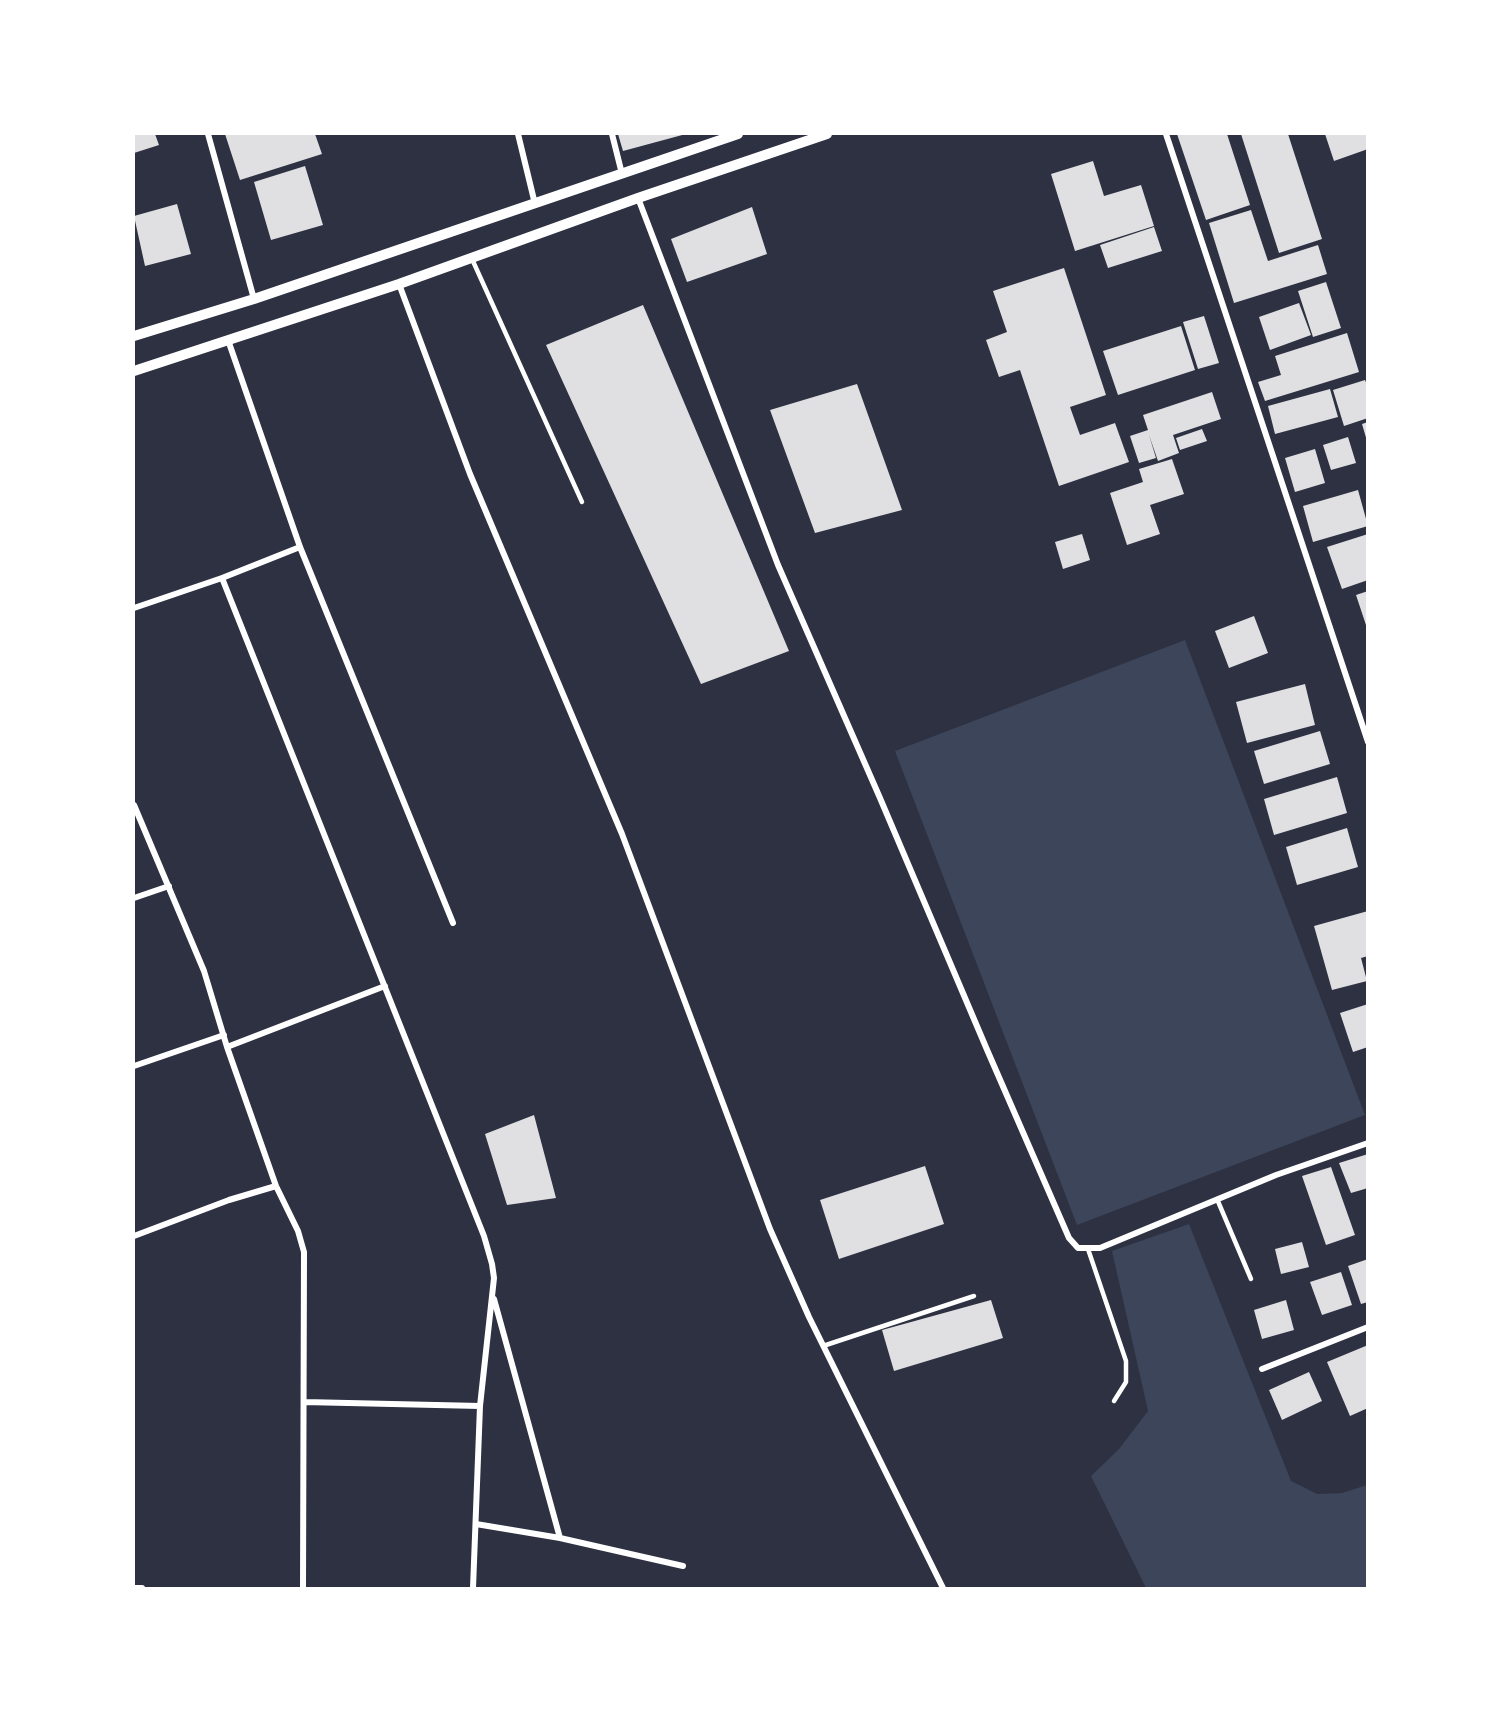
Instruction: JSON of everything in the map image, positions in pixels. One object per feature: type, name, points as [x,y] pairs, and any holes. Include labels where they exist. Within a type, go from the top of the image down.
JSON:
[{"type":"street","points":[[208,134],[254,299]]},
{"type":"street","points":[[518,134],[535,204]]},
{"type":"street","points":[[612,134],[622,174]]},
{"type":"street","points":[[134,336],[254,299],[738,134]]},
{"type":"street","points":[[134,371],[399,284],[638,198],[827,134]]},
{"type":"street","points":[[1166,134],[1368,742]]},
{"type":"street","points":[[638,198],[778,565],[1062,1225],[1078,1248],[1088,1250],[1100,1248],[1276,1175],[1368,1143]]},
{"type":"street","points":[[399,284],[470,474],[622,834],[770,1229],[823,1346],[943,1588]]},
{"type":"street","points":[[228,340],[300,547],[453,923]]},
{"type":"street","points":[[134,608],[222,578],[300,547]]},
{"type":"street","points":[[222,578],[484,1236],[492,1264],[493,1294],[480,1406],[473,1588]]},
{"type":"street","points":[[134,805],[204,970],[227,1047],[276,1186],[304,1252],[303,1588]]},
{"type":"street","points":[[134,898],[169,886]]},
{"type":"street","points":[[227,1047],[385,986]]},
{"type":"street","points":[[134,1066],[224,1035]]},
{"type":"street","points":[[134,1236],[229,1200],[276,1186]]},
{"type":"street","points":[[493,1294],[560,1538]]},
{"type":"street","points":[[1262,1369],[1368,1327]]},
{"type":"street","points":[[304,1402],[480,1406]]},
{"type":"street","points":[[476,1524],[560,1538],[683,1566]]},
{"type":"street","points":[[134,1588],[142,1588]]},
{"type":"lane","points":[[471,257],[582,502]]},
{"type":"lane","points":[[1217,1199],[1251,1279]]},
{"type":"lane","points":[[1088,1250],[1126,1361],[1126,1382],[1114,1401]]},
{"type":"lane","points":[[823,1346],[974,1296]]},
{"type":"shaded area","points":[[1185,640],[1365,1115],[1077,1225],[895,751]]},
{"type":"shaded area","points":[[1189,1224],[1291,1481],[1317,1494],[1342,1493],[1367,1485],[1367,1588],[1146,1588],[1091,1476],[1119,1449],[1148,1411],[1112,1251]]},
{"type":"building","points":[[134,134],[155,134],[159,145],[134,153]]},
{"type":"building","points":[[225,134],[315,134],[322,154],[240,180]]},
{"type":"building","points":[[618,134],[686,134],[623,151]]},
{"type":"building","points":[[1177,134],[1227,134],[1250,205],[1206,220]]},
{"type":"building","points":[[1241,134],[1288,134],[1322,239],[1279,253]]},
{"type":"building","points":[[1325,134],[1368,134],[1368,149],[1334,161]]},
{"type":"building","points":[[1093,161],[1104,196],[1141,185],[1154,226],[1075,251],[1051,174]]},
{"type":"building","points":[[305,166],[323,225],[271,240],[254,182]]},
{"type":"building","points":[[177,204],[191,254],[145,266],[134,216]]},
{"type":"building","points":[[752,207],[767,254],[687,282],[671,239]]},
{"type":"building","points":[[1251,210],[1268,261],[1318,245],[1327,274],[1234,303],[1209,223]]},
{"type":"building","points":[[1154,227],[1162,251],[1108,268],[1100,245]]},
{"type":"building","points":[[1064,268],[1106,395],[1070,407],[1080,435],[1115,423],[1129,462],[1059,486],[1020,370],[999,377],[986,340],[1007,332],[993,291]]},
{"type":"building","points":[[1326,282],[1341,328],[1313,337],[1298,291]]},
{"type":"building","points":[[1299,303],[1311,335],[1270,350],[1259,317]]},
{"type":"building","points":[[643,305],[789,651],[701,684],[546,345]]},
{"type":"building","points":[[1204,316],[1219,363],[1198,369],[1183,322]]},
{"type":"building","points":[[1181,326],[1195,370],[1118,395],[1103,351]]},
{"type":"building","points":[[1347,333],[1359,372],[1265,401],[1258,382],[1281,375],[1275,356]]},
{"type":"building","points":[[1365,380],[1368,387],[1368,418],[1344,426],[1333,390]]},
{"type":"building","points":[[857,384],[902,510],[815,533],[770,410]]},
{"type":"building","points":[[1330,389],[1338,417],[1275,434],[1268,406]]},
{"type":"building","points":[[1212,392],[1221,419],[1173,435],[1179,453],[1158,461],[1149,435],[1156,458],[1139,463],[1130,436],[1148,430],[1143,415]]},
{"type":"building","points":[[1368,422],[1368,441],[1367,441],[1362,424]]},
{"type":"building","points":[[1202,429],[1207,441],[1180,450],[1176,438]]},
{"type":"building","points":[[1348,437],[1356,463],[1331,470],[1323,445]]},
{"type":"building","points":[[1315,449],[1325,483],[1295,492],[1285,458]]},
{"type":"building","points":[[1172,459],[1184,494],[1150,505],[1160,534],[1127,545],[1110,493],[1143,482],[1139,469]]},
{"type":"building","points":[[1358,490],[1368,526],[1313,542],[1303,506]]},
{"type":"building","points":[[1082,534],[1090,560],[1063,569],[1055,542]]},
{"type":"building","points":[[1368,534],[1368,580],[1342,589],[1327,547]]},
{"type":"building","points":[[1368,591],[1368,627],[1367,628],[1356,595]]},
{"type":"building","points":[[1254,616],[1268,653],[1229,668],[1215,631]]},
{"type":"building","points":[[1305,684],[1315,725],[1247,743],[1236,702]]},
{"type":"building","points":[[1320,731],[1330,764],[1264,784],[1254,751]]},
{"type":"building","points":[[1337,777],[1347,813],[1274,835],[1264,799]]},
{"type":"building","points":[[1347,828],[1358,867],[1297,885],[1286,847]]},
{"type":"building","points":[[1368,911],[1368,956],[1361,958],[1367,981],[1332,990],[1314,926]]},
{"type":"building","points":[[1368,1004],[1368,1047],[1353,1052],[1340,1013]]},
{"type":"building","points":[[534,1115],[556,1198],[507,1205],[485,1134]]},
{"type":"building","points":[[1368,1154],[1368,1188],[1351,1193],[1339,1163]]},
{"type":"building","points":[[925,1166],[944,1224],[839,1259],[820,1200]]},
{"type":"building","points":[[1331,1167],[1355,1235],[1326,1245],[1302,1176]]},
{"type":"building","points":[[1302,1242],[1309,1267],[1281,1274],[1275,1249]]},
{"type":"building","points":[[1368,1259],[1368,1302],[1361,1304],[1348,1266]]},
{"type":"building","points":[[1341,1272],[1352,1305],[1322,1315],[1310,1282]]},
{"type":"building","points":[[991,1300],[1003,1338],[894,1371],[882,1330]]},
{"type":"building","points":[[1286,1300],[1294,1330],[1262,1339],[1254,1310]]},
{"type":"building","points":[[1368,1345],[1368,1408],[1350,1416],[1327,1362]]},
{"type":"building","points":[[1309,1372],[1322,1401],[1282,1420],[1269,1390]]}]
